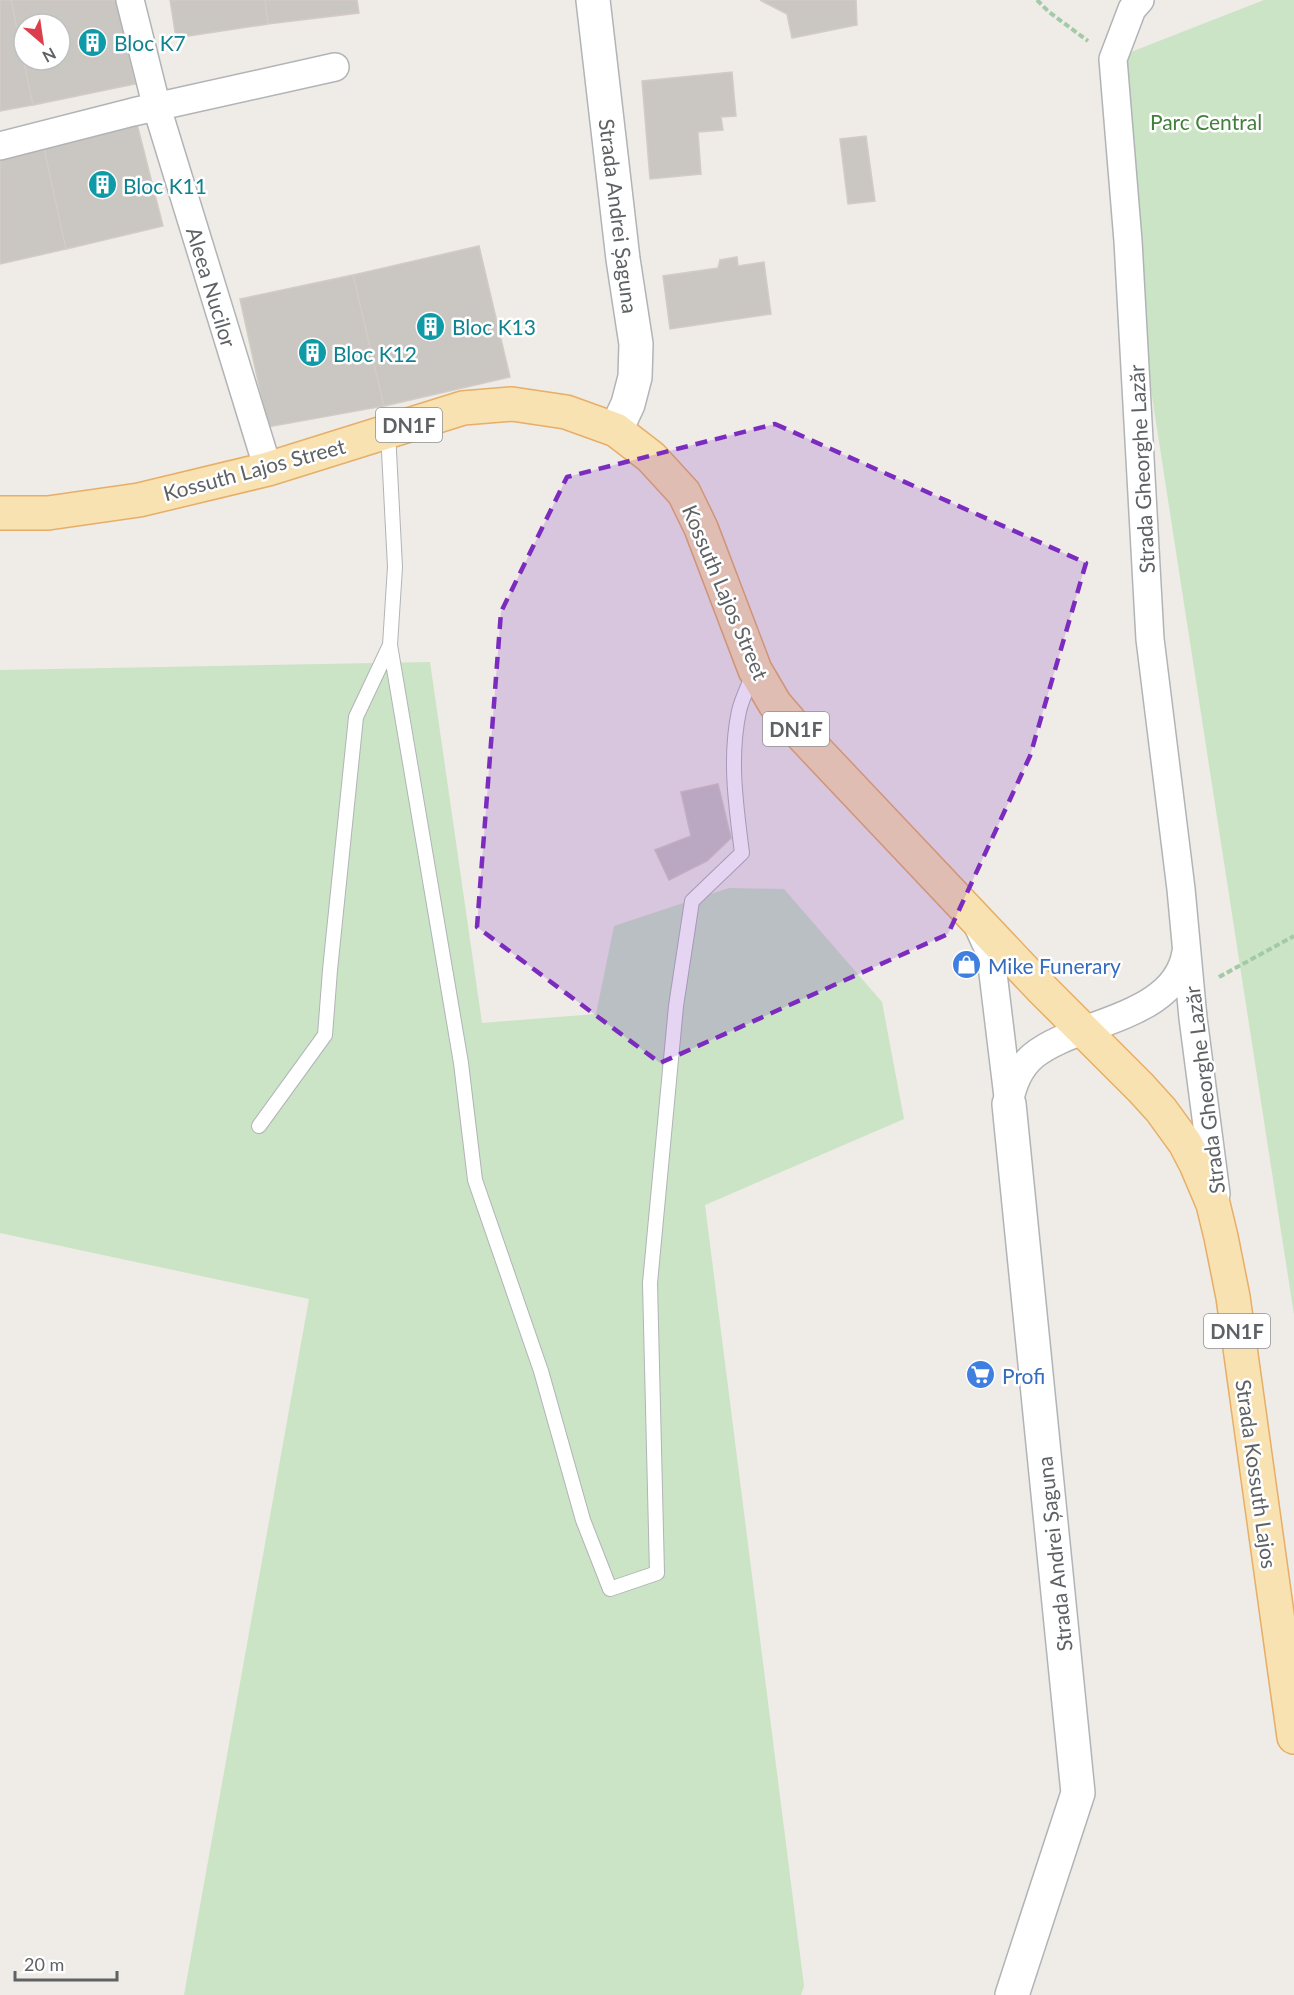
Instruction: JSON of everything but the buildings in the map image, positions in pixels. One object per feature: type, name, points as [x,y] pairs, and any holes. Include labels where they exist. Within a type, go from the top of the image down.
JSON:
[{"type":"main road","name":"Kossuth Lajos Street","points":[[0,513],[48,513],[140,500],[268,469],[464,408],[512,404],[566,412],[616,430],[651,457],[684,493],[701,528],[755,670],[775,704],[971,915],[1084,1031]]},
{"type":"main road","name":"Strada Kossuth Lajos","points":[[1084,1031],[1161,1110],[1185,1143],[1214,1204],[1233,1297],[1294,1737]]},
{"type":"street","name":"Aleea Nucilor","points":[[130,0],[157,108],[268,469]]},
{"type":"street","name":"Strada Andrei Șaguna","points":[[593,0],[623,259],[636,344],[635,377],[628,404],[616,430]]},
{"type":"street","name":"Strada Gheorghe Lazăr","points":[[1140,0],[1132,9],[1113,59],[1128,240],[1150,639],[1187,942],[1193,1018],[1221,1237]]},
{"type":"street","points":[[0,146],[335,67]]},
{"type":"street","name":"Strada Andrei Șaguna","points":[[971,915],[988,948],[992,965],[1009,1104],[1078,1793],[1012,1995]]},
{"type":"street","name":"Strada Gheorghe Lazăr","points":[[1084,1031],[1137,1009],[1166,989],[1176,979],[1184,961],[1187,942]]},
{"type":"street","name":"Strada Andrei Șaguna","points":[[1009,1104],[1012,1087],[1018,1073],[1033,1056],[1084,1031]]},
{"type":"lane","points":[[388,432],[395,567],[390,645],[461,1063],[475,1180],[541,1371],[583,1521],[610,1589],[657,1573],[650,1283],[676,1006],[692,900],[742,853],[736,808],[734,746],[740,709],[755,670]]},
{"type":"lane","points":[[259,1126],[325,1035],[356,717],[390,645]]},
{"type":"path","points":[[1037,0],[1049,12],[1113,59]]},
{"type":"path","points":[[1217,978],[1294,936]]},
{"type":"highlighted area","points":[[775,424],[1086,563],[1030,756],[948,934],[660,1063],[477,927],[501,612],[567,477]]},
{"type":"green space","name":"Parc Central","points":[[1264,0],[1294,0],[1294,1315],[1128,241],[1113,59]]},
{"type":"green space","points":[[430,662],[482,1023],[596,1014],[614,926],[729,888],[784,889],[882,1002],[904,1119],[705,1205],[804,1986],[801,1995],[184,1995],[309,1299],[0,1233],[0,670]]},
{"type":"place","name":"Bloc K7","points":[[93,42]]},
{"type":"place","name":"Bloc K11","points":[[102,185]]},
{"type":"place","name":"Bloc K13","points":[[431,326]]},
{"type":"place","name":"Bloc K12","points":[[312,353]]},
{"type":"place","name":"Mike Funerary","points":[[967,965]]},
{"type":"place","name":"Profi","points":[[981,1375]]}]
